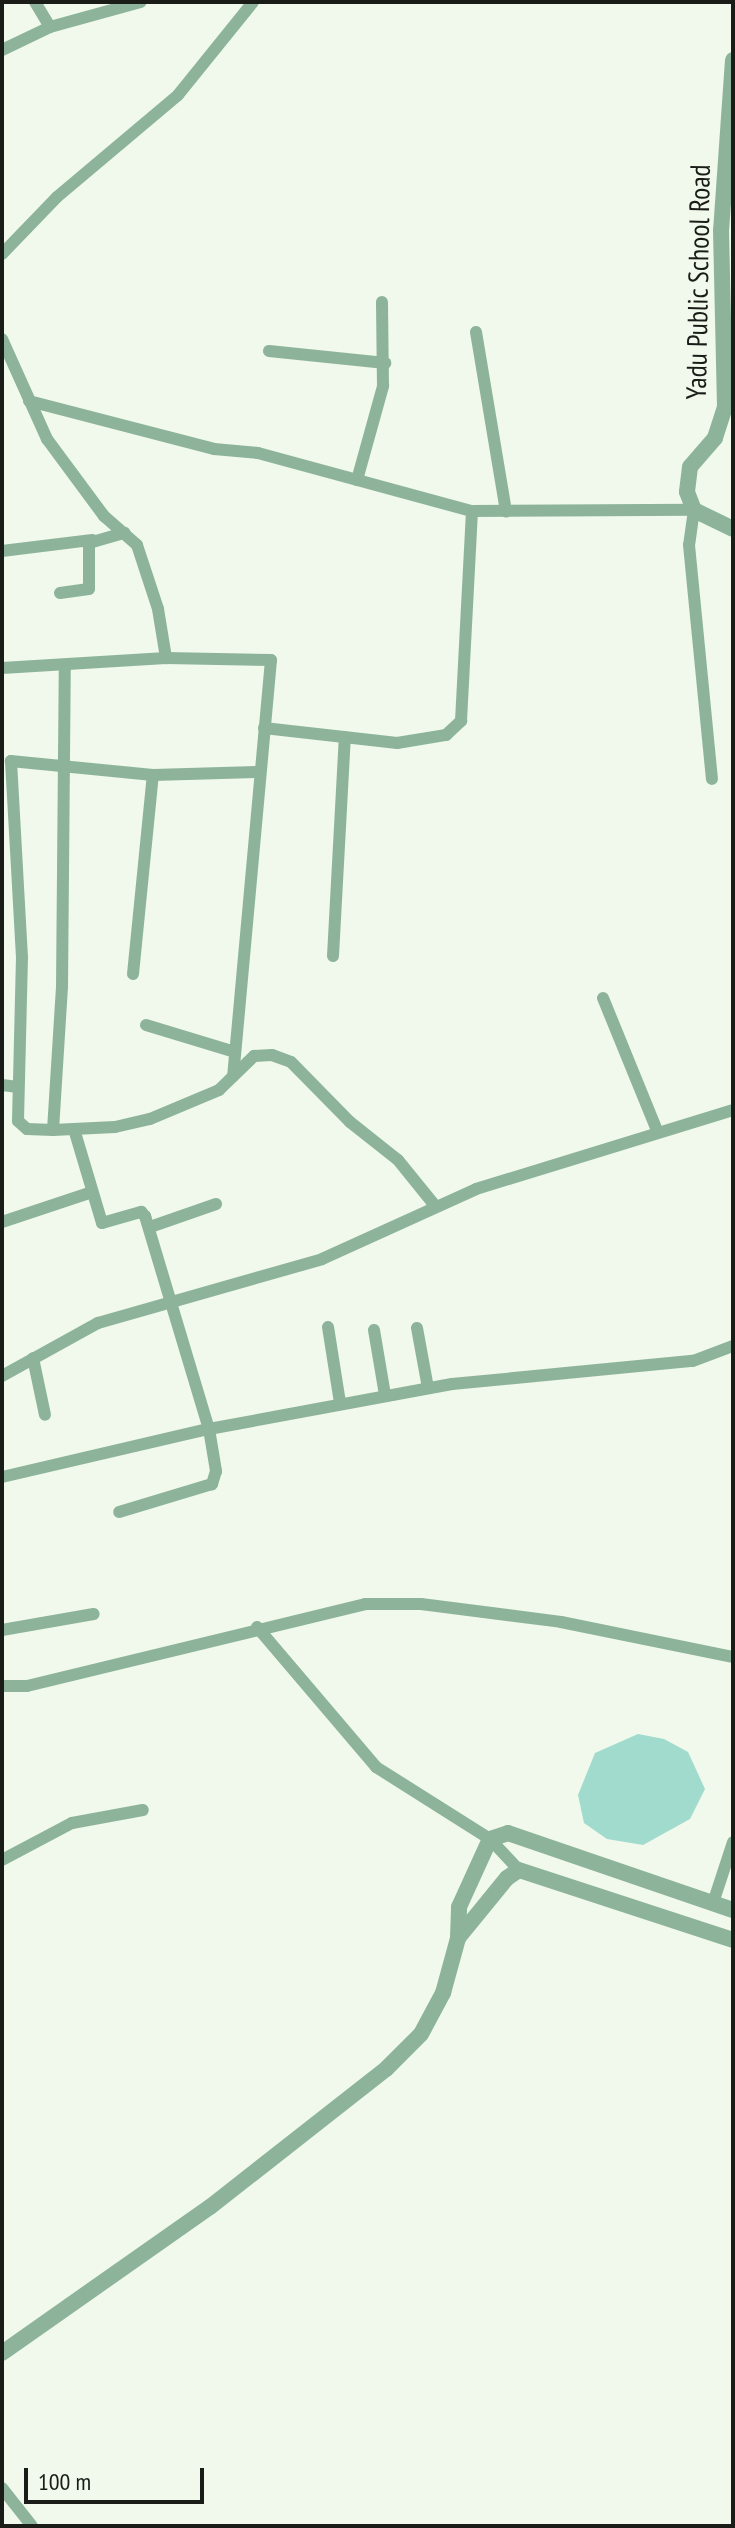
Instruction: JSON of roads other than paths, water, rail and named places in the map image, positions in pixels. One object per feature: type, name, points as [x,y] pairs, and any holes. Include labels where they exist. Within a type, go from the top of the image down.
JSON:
[{"type":"street","points":[[35,2],[50,27]]},
{"type":"street","points":[[2,50],[50,27],[141,2]]},
{"type":"street","points":[[2,254],[57,197],[178,95],[253,2]]},
{"type":"street","name":"Yadu Public School Road","points":[[712,779],[689,545],[694,510],[687,492],[690,467],[715,438],[725,407],[721,230],[733,60]]},
{"type":"street","points":[[357,480],[385,363],[382,302]]},
{"type":"street","points":[[476,332],[506,512]]},
{"type":"street","points":[[2,339],[47,439],[104,516],[137,545],[147,570],[166,658]]},
{"type":"street","points":[[269,351],[385,363]]},
{"type":"street","points":[[29,401],[472,511],[694,510],[733,529]]},
{"type":"street","points":[[264,728],[397,743],[446,735],[461,721],[472,511]]},
{"type":"street","points":[[2,551],[125,533]]},
{"type":"street","points":[[60,593],[89,589],[92,540]]},
{"type":"street","points":[[2,668],[166,658],[271,660],[233,1076]]},
{"type":"street","points":[[53,1130],[62,987],[65,665]]},
{"type":"street","points":[[333,956],[345,737]]},
{"type":"street","points":[[259,772],[153,775],[11,761],[8,803],[22,957],[19,1125],[53,1130],[150,1119],[219,1090],[254,1056],[272,1055],[291,1062],[350,1122],[398,1160],[436,1207]]},
{"type":"street","points":[[133,974],[153,775]]},
{"type":"street","points":[[603,998],[657,1130]]},
{"type":"street","points":[[146,1025],[235,1052]]},
{"type":"street","points":[[2,1085],[18,1087]]},
{"type":"street","points":[[2,1376],[98,1323],[322,1259],[436,1207],[657,1130],[733,1110]]},
{"type":"street","points":[[74,1129],[104,1224],[142,1212],[150,1227],[175,1302],[209,1429],[216,1471],[212,1484],[119,1512]]},
{"type":"street","points":[[2,1222],[92,1192]]},
{"type":"street","points":[[150,1227],[216,1204]]},
{"type":"street","points":[[328,1327],[340,1403]]},
{"type":"street","points":[[417,1328],[428,1388]]},
{"type":"street","points":[[374,1330],[385,1395]]},
{"type":"street","points":[[2,1477],[209,1429],[385,1395],[693,1361],[732,1350]]},
{"type":"street","points":[[33,1358],[45,1415]]},
{"type":"street","points":[[2,1686],[27,1686],[257,1627],[365,1604],[421,1604],[561,1622],[733,1657]]},
{"type":"street","points":[[2,1630],[94,1614]]},
{"type":"street","points":[[257,1627],[376,1767],[490,1839],[519,1870],[733,1940]]},
{"type":"street","points":[[2,1860],[72,1823],[143,1810]]},
{"type":"street","points":[[2,2353],[210,2207],[386,2069],[428,2020],[443,1993],[458,1938],[459,1907],[490,1839],[508,1833],[733,1910]]},
{"type":"street","points":[[713,1903],[733,1842]]},
{"type":"street","points":[[458,1938],[507,1878],[519,1870]]},
{"type":"street","points":[[2,2488],[32,2526]]},
{"type":"water","points":[[638,1734],[664,1739],[688,1752],[705,1789],[690,1819],[643,1845],[607,1839],[584,1823],[578,1795],[595,1753]]}]
